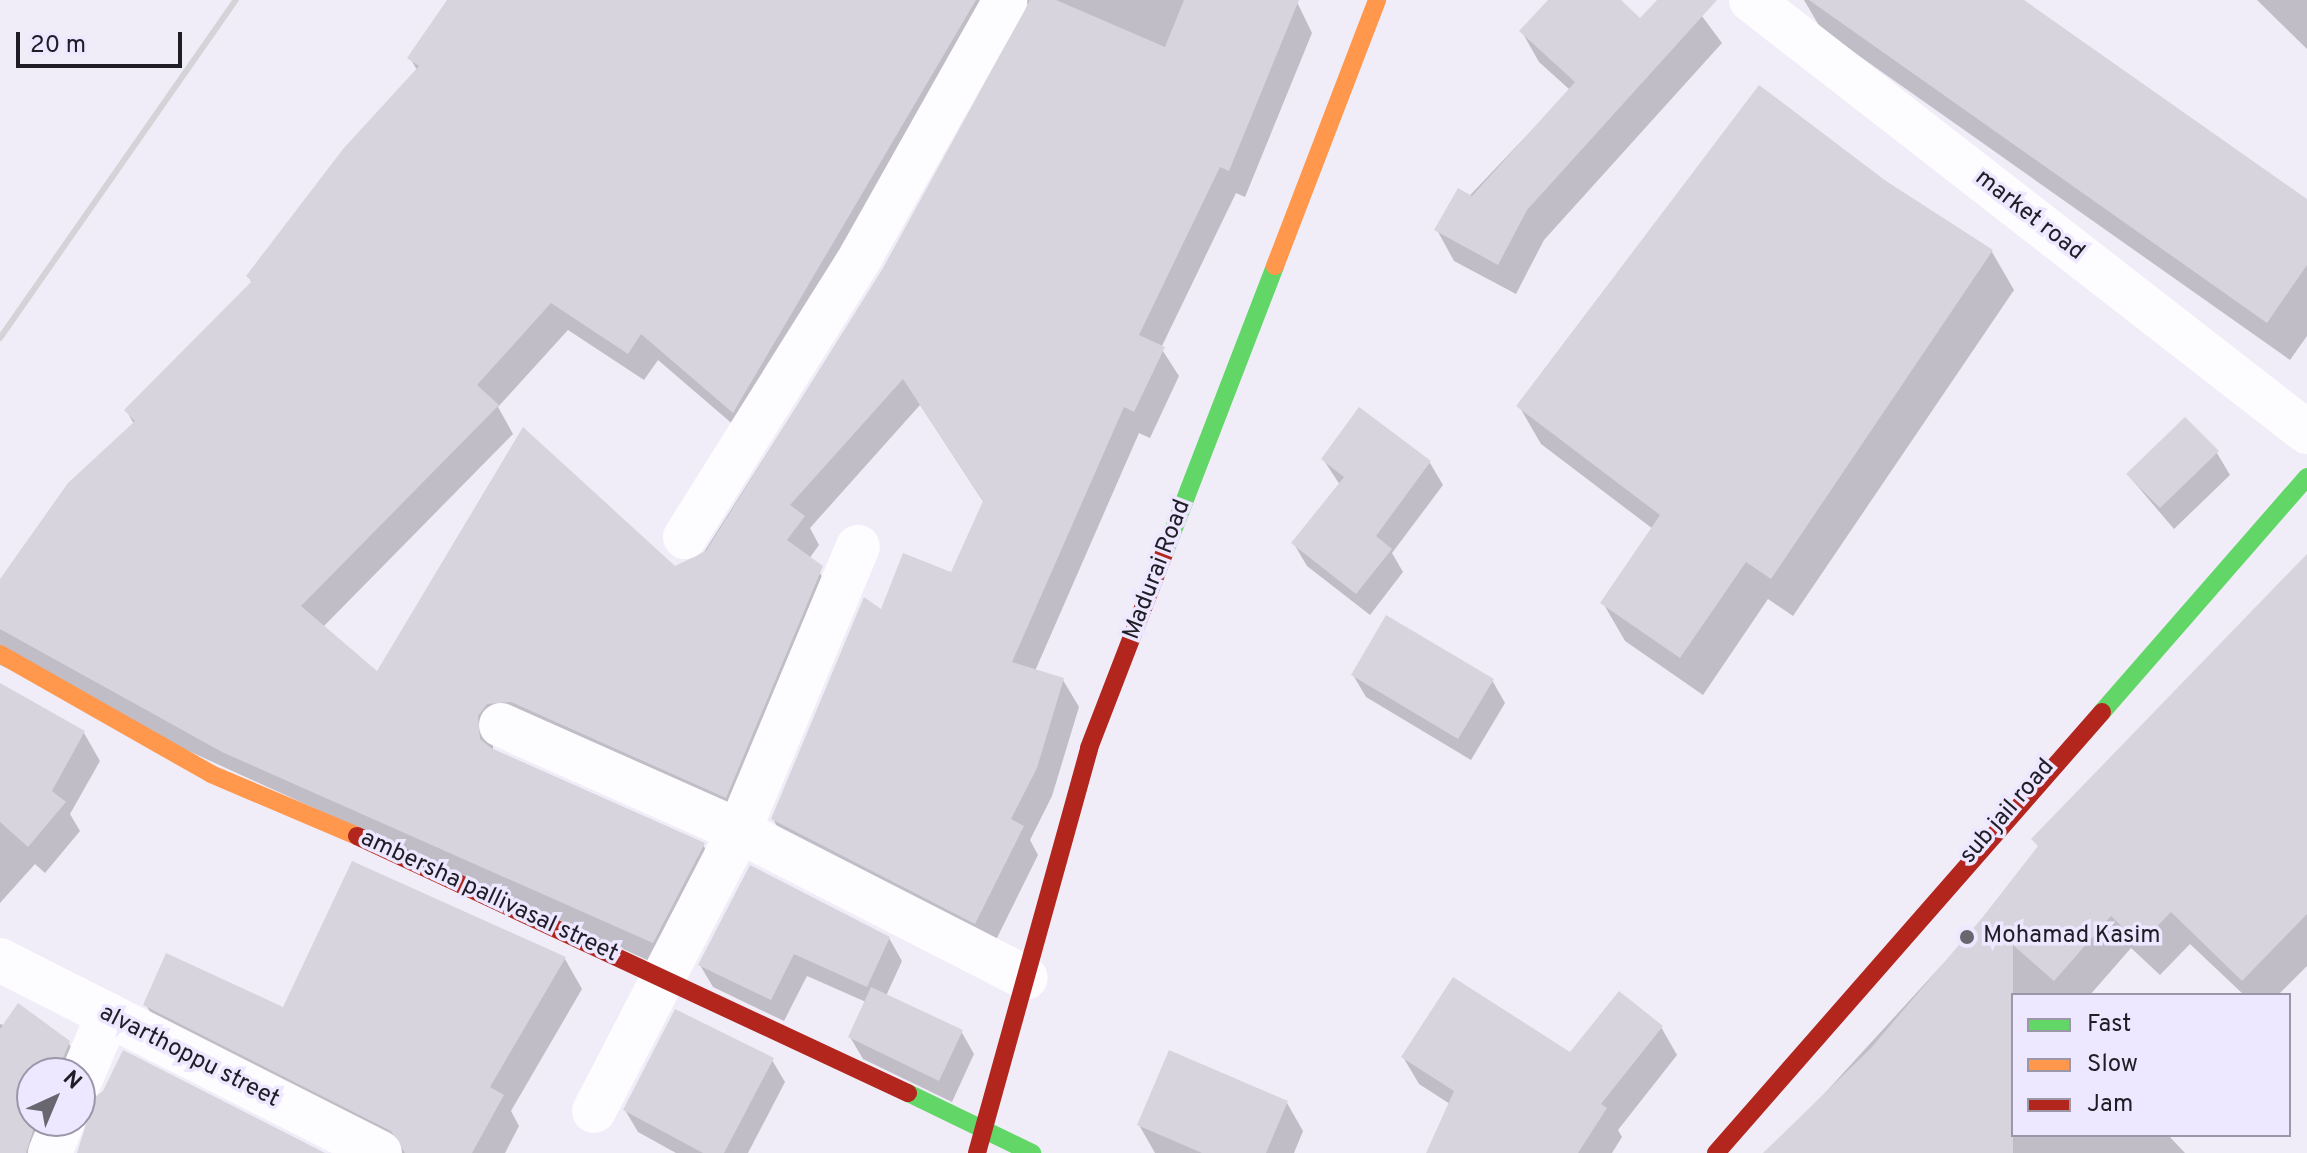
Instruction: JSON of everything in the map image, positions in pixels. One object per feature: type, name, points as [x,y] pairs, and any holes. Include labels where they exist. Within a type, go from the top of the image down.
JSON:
[{"type":"main road","name":"Madurai Road","points":[[977,1153],[1089,748],[1377,0]]},
{"type":"main road","name":"sub jail road","points":[[1716,1153],[2307,477]]},
{"type":"main road","name":"ambersha pallivasal street","points":[[0,654],[211,774],[494,895],[1032,1153]]},
{"type":"street","points":[[685,537],[861,256],[1005,0]]},
{"type":"street","name":"market road","points":[[1751,0],[2307,432]]},
{"type":"street","points":[[594,1111],[660,977],[739,831],[858,547]]},
{"type":"street","points":[[501,725],[739,831],[1026,978]]},
{"type":"street","name":"alvarthoppu street","points":[[6,974],[108,1015],[380,1153]]},
{"type":"street","points":[[90,1057],[108,1015]]},
{"type":"building","points":[[447,0],[976,0],[733,413],[641,334],[628,354],[551,303],[477,385],[499,405],[301,606],[377,671],[523,427],[675,566],[706,551],[883,268],[1030,0],[1056,0],[1165,47],[1184,0],[1299,0],[1229,171],[1220,167],[1139,335],[1165,347],[1134,412],[1124,407],[1012,662],[1064,678],[1037,768],[1011,819],[1024,826],[975,924],[771,819],[864,597],[881,609],[903,553],[951,572],[983,501],[903,379],[790,505],[805,516],[787,540],[823,566],[726,798],[511,702],[487,704],[478,716],[480,739],[491,748],[705,843],[653,943],[222,752],[0,629],[0,579],[68,483],[135,421],[124,410],[252,281],[246,276],[343,149],[419,66],[407,58]]},
{"type":"building","points":[[1548,0],[1621,0],[1640,18],[1657,0],[1717,0],[1527,210],[1498,265],[1434,230],[1458,188],[1472,196],[1575,82],[1519,31]]},
{"type":"building","points":[[1809,0],[2024,0],[2307,199],[2307,265],[2267,323]]},
{"type":"building","points":[[1759,85],[1886,181],[1993,250],[1771,579],[1746,562],[1680,658],[1600,603],[1660,515],[1516,406]]},
{"type":"building","points":[[1359,407],[1431,461],[1376,536],[1392,549],[1356,594],[1291,543],[1344,477],[1321,459]]},
{"type":"building","points":[[2185,417],[2219,451],[2160,508],[2126,474]]},
{"type":"building","points":[[2307,554],[2307,914],[2242,981],[2171,912],[2140,944],[2111,916],[2054,981],[2013,945],[2013,1153],[1763,1153],[1871,1048],[1982,918],[2038,846],[2031,839]]},
{"type":"building","points":[[1386,615],[1494,679],[1458,739],[1351,675]]},
{"type":"building","points":[[0,683],[85,731],[52,791],[66,802],[28,847],[0,822]]},
{"type":"building","points":[[352,861],[566,957],[490,1087],[504,1095],[472,1153],[405,1153],[391,1131],[143,1005],[166,953],[283,1007]]},
{"type":"building","points":[[750,865],[890,937],[867,987],[794,954],[771,1000],[698,965]]},
{"type":"building","points":[[1453,977],[1570,1052],[1619,991],[1663,1026],[1601,1104],[1607,1108],[1578,1153],[1426,1153],[1454,1091],[1401,1057]]},
{"type":"building","points":[[871,987],[963,1030],[939,1081],[848,1037]]},
{"type":"building","points":[[18,1003],[70,1041],[64,1057],[16,1057],[16,1137],[31,1137],[26,1153],[0,1153],[0,1029]]},
{"type":"building","points":[[675,1009],[774,1058],[724,1153],[703,1153],[623,1110]]},
{"type":"building","points":[[123,1050],[325,1153],[77,1153],[82,1137],[96,1137],[96,1096],[103,1091]]},
{"type":"building","points":[[1169,1050],[1288,1101],[1266,1153],[1202,1153],[1137,1125]]},
{"type":"railway","points":[[0,338],[236,0]]},
{"type":"traffic: fast","points":[[1164,554],[1275,266]]},
{"type":"traffic: fast","points":[[2102,712],[2307,477]]},
{"type":"traffic: fast","points":[[908,1093],[1032,1153]]},
{"type":"traffic: slow","points":[[1275,266],[1377,0]]},
{"type":"traffic: slow","points":[[0,654],[211,774],[357,836]]},
{"type":"traffic: jam","points":[[977,1153],[1089,748],[1164,554]]},
{"type":"traffic: jam","points":[[1716,1153],[2102,712]]},
{"type":"traffic: jam","points":[[357,836],[908,1093]]},
{"type":"place","name":"Mohamad Kasim","points":[[1967,937]]}]
